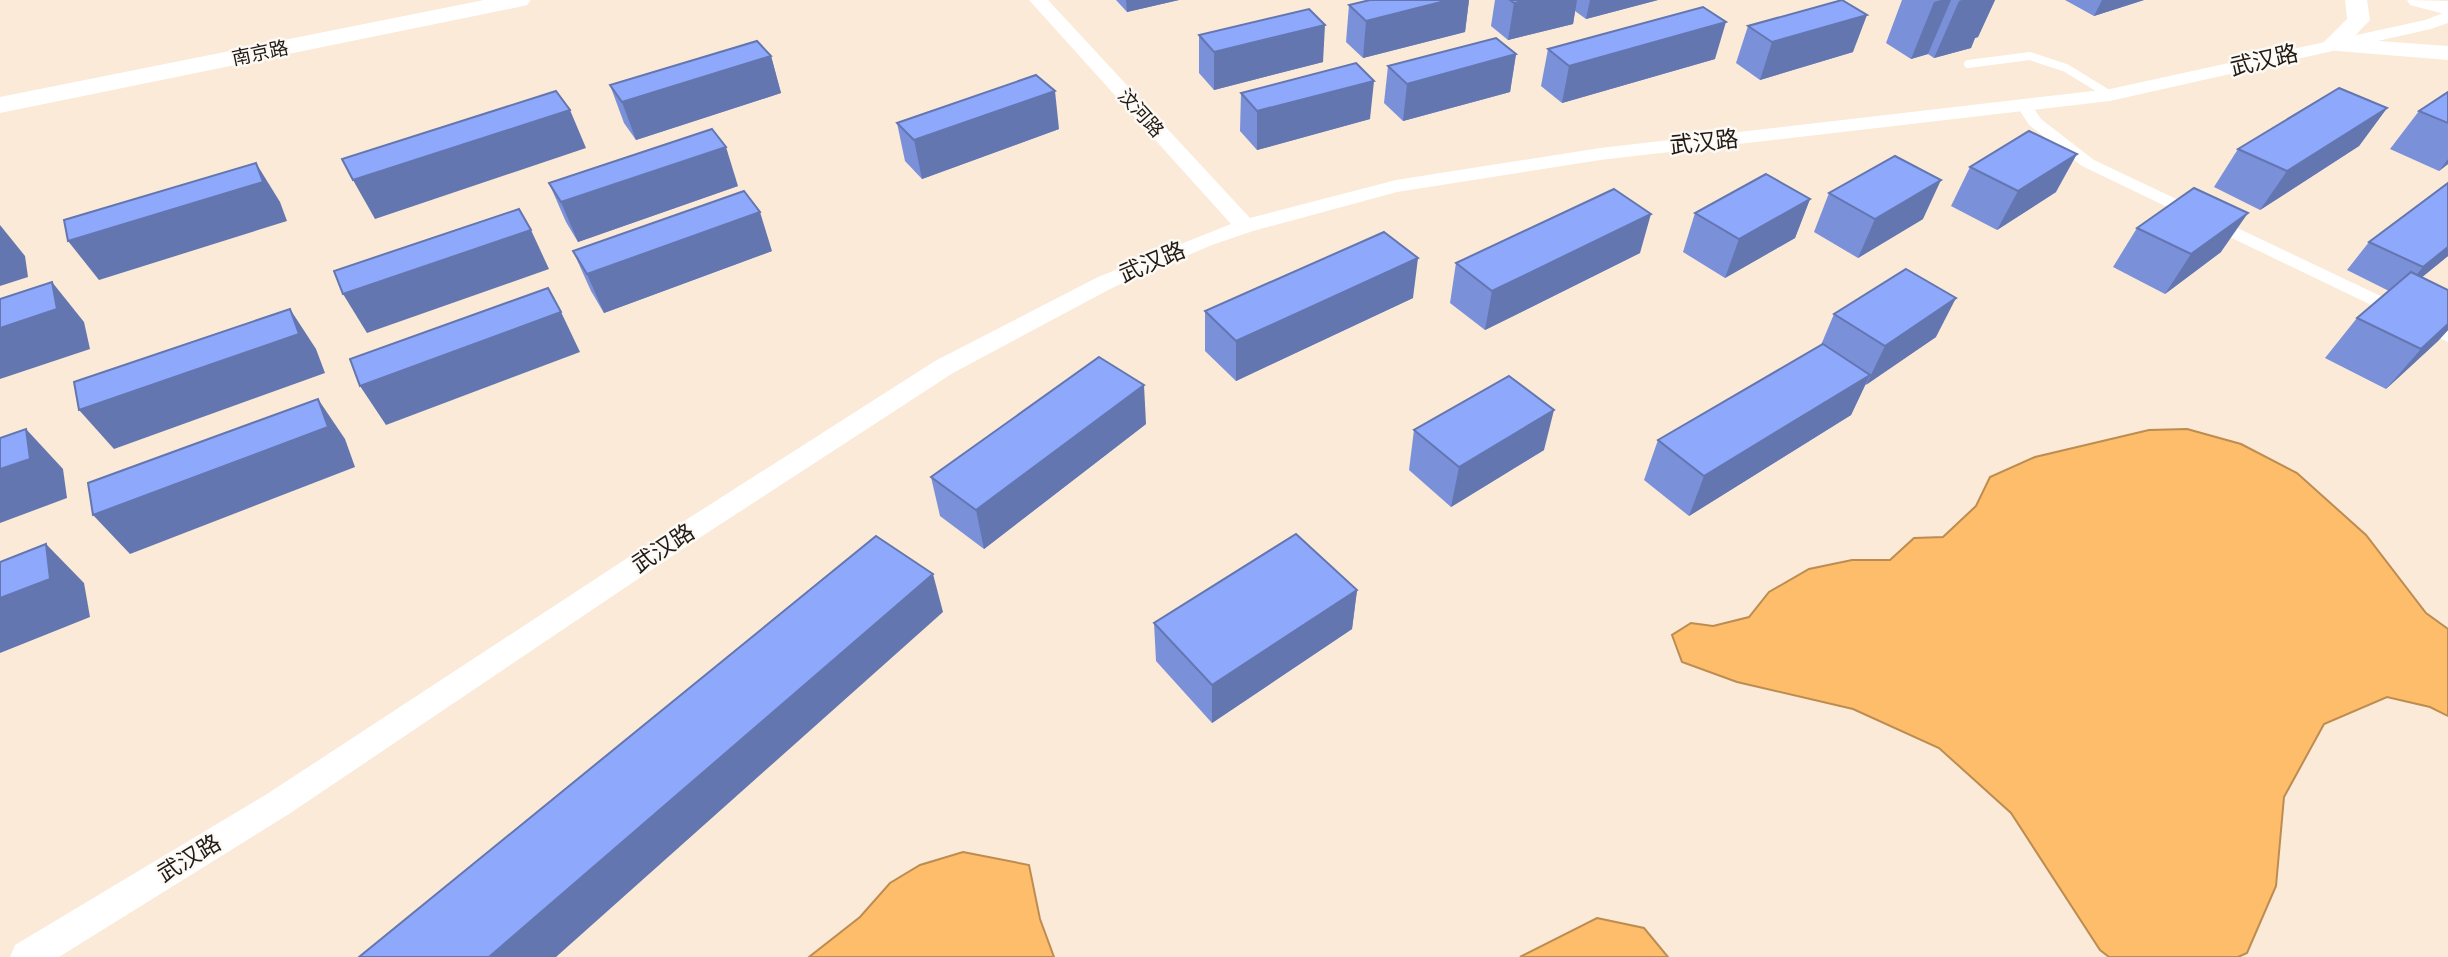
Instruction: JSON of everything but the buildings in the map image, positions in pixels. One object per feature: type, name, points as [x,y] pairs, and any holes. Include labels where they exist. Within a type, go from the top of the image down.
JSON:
[{"type":"highway","name":"南京路","points":[[0,87],[439,0]]},
{"type":"highway","name":"南京路","points":[[0,105],[519,0]]},
{"type":"main road","points":[[2333,45],[2359,20],[2356,0]]},
{"type":"main road","points":[[2418,0],[2448,6]]},
{"type":"main road","points":[[2440,0],[2448,6]]},
{"type":"main road","points":[[2333,45],[2448,53]]},
{"type":"street","name":"汶河路","points":[[1038,0],[1245,226]]},
{"type":"street","name":"武汉路","points":[[27,957],[278,804],[677,539],[944,367],[1105,282],[1245,226],[1396,186],[1600,154],[2110,95],[2431,24],[2448,16]]},
{"type":"street","points":[[2025,106],[2035,122],[2088,163],[2448,336]]},
{"type":"lane","points":[[1968,64],[2031,55],[2066,68],[2110,95]]},
{"type":"shaded area","points":[[2187,429],[2241,444],[2297,473],[2366,535],[2426,613],[2448,629],[2448,716],[2430,707],[2387,697],[2324,724],[2284,797],[2276,886],[2247,953],[2238,957],[2109,957],[2100,950],[2011,813],[1939,748],[1853,709],[1737,682],[1682,662],[1672,635],[1691,623],[1713,626],[1749,617],[1769,592],[1809,569],[1852,560],[1890,560],[1914,538],[1943,537],[1976,506],[1990,477],[2035,457],[2149,430]]},
{"type":"shaded area","points":[[963,852],[1029,865],[1040,919],[1054,957],[809,957],[860,917],[890,883],[920,865]]},
{"type":"shaded area","points":[[1597,918],[1644,928],[1668,957],[1520,957]]}]
